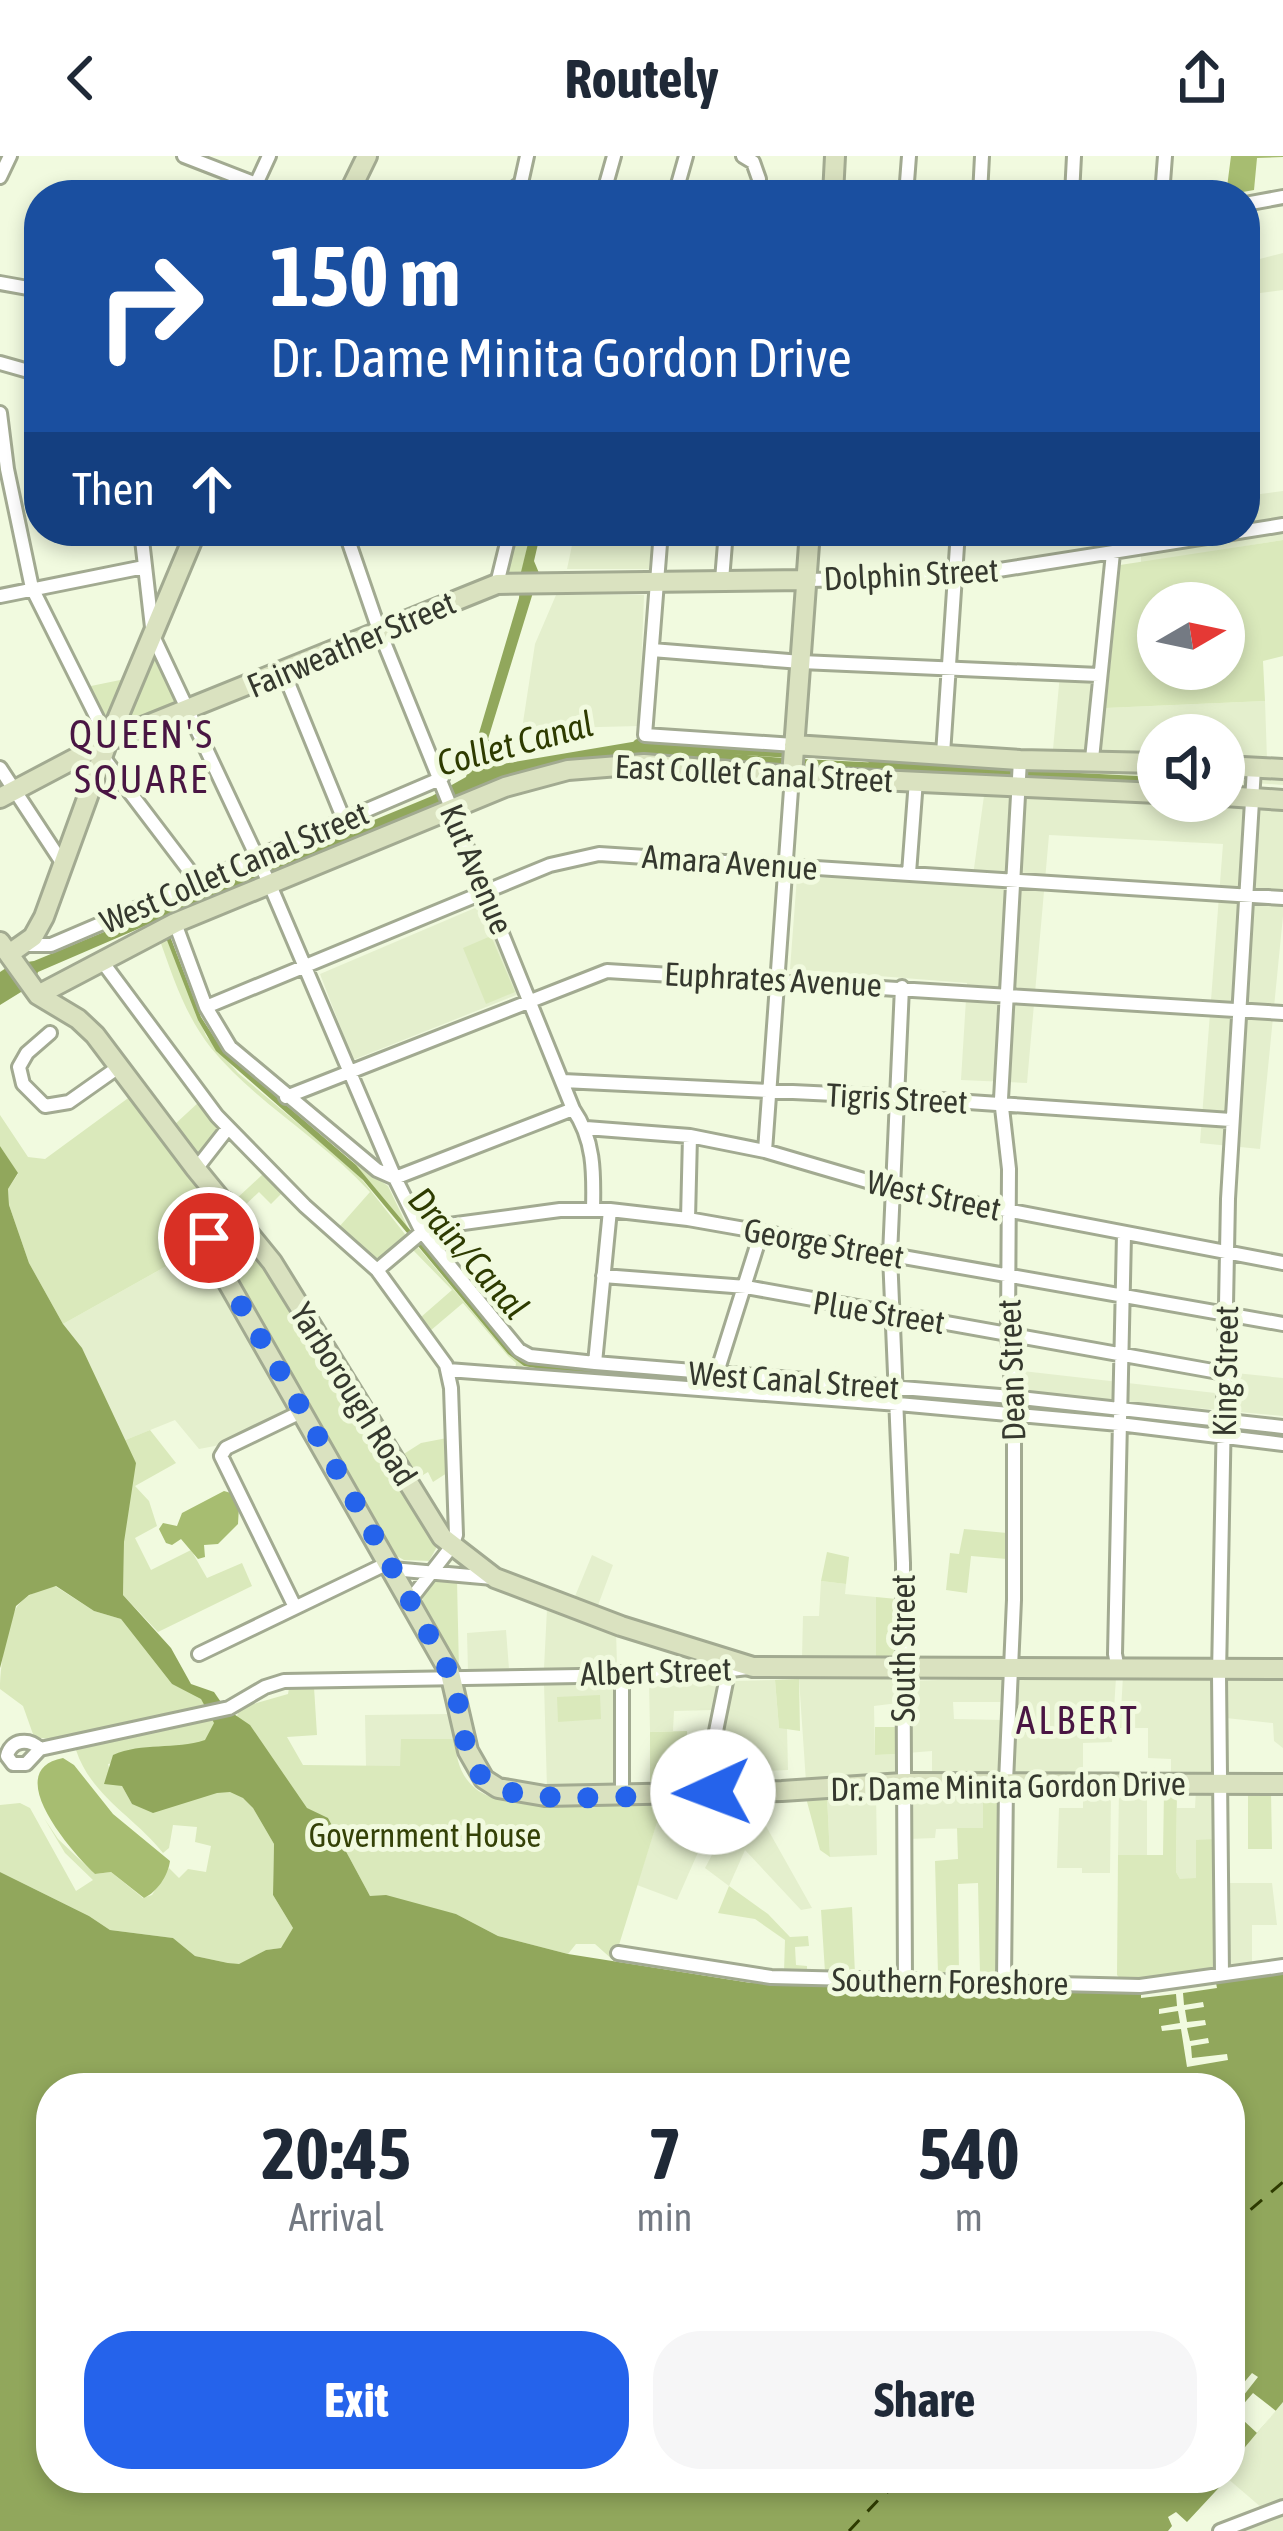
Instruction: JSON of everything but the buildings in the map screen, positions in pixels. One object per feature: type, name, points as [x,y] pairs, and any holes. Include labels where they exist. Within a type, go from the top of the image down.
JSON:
[{"type":"street","points":[[0,177],[10,156]]},
{"type":"street","points":[[184,156],[233,180]]},
{"type":"street","points":[[743,156],[753,162],[759,180]]},
{"type":"street","points":[[0,413],[32,588],[106,749],[198,882]]},
{"type":"street","name":"West Canal Street","points":[[142,546],[153,636],[264,871],[416,1238],[519,1350],[530,1356],[714,1382]]},
{"type":"street","points":[[34,991],[8,949],[44,917],[106,749],[190,546]]},
{"type":"street","name":"Kut Avenue","points":[[353,546],[380,630],[451,808],[573,1109],[586,1128],[594,1169],[592,1209]]},
{"type":"street","points":[[502,584],[508,546]]},
{"type":"street","points":[[660,546],[645,735],[943,754],[1019,772],[1092,760],[1137,762]]},
{"type":"street","points":[[722,580],[725,546]]},
{"type":"street","points":[[765,1151],[809,546]]},
{"type":"street","points":[[943,754],[957,546]]},
{"type":"street","name":"Dolphin Street","points":[[502,584],[955,577],[1154,546]]},
{"type":"street","points":[[1092,760],[1113,553]]},
{"type":"street","points":[[0,596],[144,567]]},
{"type":"street","name":"Fairweather Street","points":[[6,793],[380,630],[502,584]]},
{"type":"street","points":[[652,650],[800,662],[1099,675]]},
{"type":"street","points":[[284,673],[344,820]]},
{"type":"street","name":"East Collet Canal Street","points":[[34,991],[168,926],[264,871],[522,781],[589,766],[644,764],[916,780],[1019,772],[1137,790]]},
{"type":"street","points":[[0,768],[6,793],[63,864]]},
{"type":"street","points":[[1245,788],[1283,769]]},
{"type":"street","name":"Dean Street","points":[[1004,1981],[1014,1600],[1009,1169],[1001,1104],[1019,772]]},
{"type":"street","points":[[1245,779],[1283,800]]},
{"type":"street","points":[[909,874],[916,780]]},
{"type":"street","name":"West Collet Canal Street","points":[[8,949],[51,945],[198,882],[264,871],[344,820],[442,783]]},
{"type":"street","name":"King Street","points":[[1222,1974],[1220,1670],[1227,1254],[1231,1120],[1254,784]]},
{"type":"street","name":"Amara Avenue","points":[[206,1007],[567,859],[599,854],[1283,898]]},
{"type":"street","points":[[168,926],[206,1007],[237,1055],[377,1170],[394,1178],[573,1109]]},
{"type":"street","points":[[101,960],[228,1128],[377,1270],[448,1370],[456,1520],[452,1546],[410,1600]]},
{"type":"street","name":"Euphrates Avenue","points":[[286,1097],[607,970],[1283,1013]]},
{"type":"street","name":"South Street","points":[[902,987],[890,1255],[904,1576],[905,1981]]},
{"type":"street","name":"Yarborough Road","points":[[34,991],[82,1022],[272,1262],[438,1532],[452,1546],[495,1578],[621,1626],[753,1666]]},
{"type":"street","points":[[50,1033],[19,1067],[23,1084],[45,1106],[69,1102],[120,1066]]},
{"type":"street","name":"Tigris Street","points":[[563,1081],[1231,1120]]},
{"type":"street","points":[[196,1169],[228,1128]]},
{"type":"street","name":"West Street","points":[[586,1128],[690,1136],[765,1151],[891,1188],[1283,1263]]},
{"type":"street","points":[[688,1219],[690,1136]]},
{"type":"street","points":[[225,1202],[212,1223],[212,1252],[452,1677]]},
{"type":"street","points":[[595,1363],[610,1210]]},
{"type":"street","name":"George Street","points":[[377,1270],[416,1238],[527,1212],[610,1210],[688,1219],[1283,1324]]},
{"type":"street","points":[[714,1382],[761,1233]]},
{"type":"street","points":[[1118,1669],[1124,1234]]},
{"type":"street","name":"Plue Street","points":[[603,1276],[746,1287],[1224,1373]]},
{"type":"street","points":[[448,1370],[714,1382],[1013,1406],[1120,1416],[1283,1444]]},
{"type":"street","points":[[295,1606],[221,1456],[226,1448],[303,1411]]},
{"type":"street","points":[[1225,1431],[1283,1426]]},
{"type":"street","points":[[199,1654],[390,1566],[495,1578]]},
{"type":"street","name":"Albert Street","points":[[40,1749],[229,1708],[284,1681],[728,1672],[753,1666],[1283,1669]]},
{"type":"street","points":[[713,1792],[714,1741],[728,1672]]},
{"type":"street","points":[[622,1673],[622,1794]]},
{"type":"street","name":"Dr. Dame Minita Gordon Drive","points":[[452,1677],[468,1751],[491,1784],[534,1795],[903,1783],[1283,1784]]},
{"type":"street","name":"Southern Foreshore","points":[[618,1953],[754,1976],[1140,1986],[1283,1966]]},
{"type":"street","points":[[1220,2531],[1283,2507]]},
{"type":"shaded area","points":[[1231,156],[1283,156],[1257,158],[1255,180],[1228,180]]},
{"type":"shaded area","points":[[1283,253],[1283,290],[1260,293],[1260,259]]},
{"type":"shaded area","points":[[1283,491],[1283,540],[1260,544],[1260,494]]},
{"type":"shaded area","points":[[527,546],[538,546],[534,561],[539,573],[488,739],[502,764],[638,741],[665,748],[783,758],[1137,776],[1137,782],[805,766],[647,753],[536,768],[166,916],[201,1017],[223,1051],[356,1165],[511,1351],[533,1364],[1035,1405],[1283,1432],[524,1366],[508,1354],[363,1180],[216,1051],[198,1020],[161,925],[154,922],[38,972],[34,984],[0,1005],[0,972],[12,964],[34,961],[432,796],[466,777],[519,598]]},
{"type":"shaded area","points":[[572,546],[651,546],[649,569],[567,569]]},
{"type":"shaded area","points":[[1141,546],[1246,546],[1141,563]]},
{"type":"shaded area","points":[[556,595],[644,595],[639,726],[522,729],[535,644]]},
{"type":"shaded area","points":[[1060,674],[1109,675],[1107,708],[1265,701],[1267,759],[1283,760],[1283,785],[1245,782],[1245,714],[1137,714],[1137,776],[1051,771]]},
{"type":"shaded area","points":[[987,774],[1137,782],[1137,822],[1245,822],[1245,787],[1283,790],[1283,916],[1260,1149],[1200,1143],[1223,844],[1049,835],[1027,1083],[961,1080],[967,983],[790,969],[797,877],[972,883]]},
{"type":"shaded area","points":[[482,905],[519,994],[353,1060],[320,974]]},
{"type":"shaded area","points":[[0,1146],[18,1173],[8,1189],[9,1205],[29,1263],[82,1348],[136,1463],[124,1542],[123,1595],[171,1648],[191,1684],[214,1692],[225,1708],[250,1725],[307,1808],[328,1818],[370,1896],[386,1895],[456,1914],[498,1936],[568,1954],[751,1983],[1133,1992],[1283,1973],[1283,2402],[1245,2447],[1245,2073],[36,2073],[36,2493],[1214,2493],[1187,2522],[1176,2512],[1168,2517],[1172,2526],[1168,2531],[0,2531],[0,1872],[110,1930],[173,1938],[195,1956],[228,1963],[239,1964],[281,1948],[293,1928],[273,1895],[274,1844],[243,1798],[217,1793],[153,1813],[132,1804],[122,1786],[104,1784],[113,1755],[205,1740],[214,1723],[201,1699],[172,1684],[121,1619],[94,1611],[56,1586],[29,1595],[16,1606],[0,1668]]},
{"type":"shaded area","points":[[195,1250],[291,1412],[220,1445],[199,1449],[175,1420],[123,1441],[63,1324]]},
{"type":"shaded area","points":[[1013,1370],[1224,1394],[1226,1372],[1283,1378],[1283,1416],[1012,1391]]},
{"type":"shaded area","points":[[224,1491],[239,1506],[238,1524],[218,1544],[204,1545],[205,1557],[198,1559],[181,1539],[166,1543],[159,1529],[163,1523],[177,1526],[182,1513]]},
{"type":"shaded area","points":[[592,1555],[613,1565],[594,1616],[571,1606]]},
{"type":"shaded area","points":[[821,1581],[846,1584],[845,1594],[876,1597],[876,1656],[802,1658],[803,1616],[819,1616]]},
{"type":"shaded area","points":[[547,1609],[616,1629],[617,1666],[544,1668]]},
{"type":"shaded area","points":[[506,1630],[509,1669],[468,1671],[467,1633]]},
{"type":"shaded area","points":[[1123,1676],[1217,1676],[1216,1777],[1171,1778],[1171,1759],[1148,1758],[1148,1728],[1120,1728]]},
{"type":"shaded area","points":[[1016,1677],[1116,1677],[1112,1742],[1083,1743],[1083,1776],[1010,1775]]},
{"type":"shaded area","points":[[898,1678],[898,1703],[874,1706],[875,1755],[898,1754],[898,1777],[806,1782],[799,1679]]},
{"type":"shaded area","points":[[1005,1678],[1004,1702],[953,1702],[954,1719],[1004,1720],[1003,1776],[932,1776],[932,1751],[907,1753],[905,1681]]},
{"type":"shaded area","points":[[1225,1678],[1283,1678],[1283,1748],[1274,1741],[1273,1723],[1226,1718]]},
{"type":"shaded area","points":[[723,1679],[715,1710],[674,1711],[673,1731],[650,1732],[649,1681]]},
{"type":"shaded area","points":[[775,1680],[779,1728],[787,1728],[788,1770],[766,1771],[766,1784],[719,1784],[719,1742],[734,1681]]},
{"type":"shaded area","points":[[616,1682],[617,1788],[547,1788],[544,1684]]},
{"type":"shaded area","points":[[449,1714],[454,1739],[402,1739],[401,1766],[366,1766],[365,1715]]},
{"type":"shaded area","points":[[63,1758],[113,1814],[170,1861],[164,1878],[149,1895],[144,1898],[111,1872],[95,1874],[46,1812],[38,1778],[45,1765]]},
{"type":"shaded area","points":[[1196,1789],[1215,1789],[1216,1839],[1196,1879],[1180,1879],[1176,1872],[1177,1808],[1195,1808]]},
{"type":"shaded area","points":[[908,1790],[983,1790],[983,1828],[936,1829],[935,1838],[908,1839]]},
{"type":"shaded area","points":[[1083,1790],[1111,1791],[1110,1873],[1057,1868],[1059,1808],[1083,1808]]},
{"type":"shaded area","points":[[1119,1790],[1147,1791],[1147,1856],[1118,1855]]},
{"type":"shaded area","points":[[876,1792],[877,1855],[830,1857],[827,1796]]},
{"type":"shaded area","points":[[663,1803],[715,1803],[714,1816],[677,1900],[637,1885]]},
{"type":"shaded area","points":[[753,1803],[812,1908],[801,1910],[745,1850],[729,1886],[705,1868],[729,1823]]},
{"type":"shaded area","points":[[1226,1883],[1272,1883],[1277,1925],[1252,1925],[1252,1963],[1227,1968]]},
{"type":"shaded area","points":[[1283,2402],[1283,2531],[1228,2531],[1262,2508],[1244,2493],[1245,2447]]},
{"type":"green space","points":[[1283,540],[1283,656],[1263,661],[1265,701],[1106,708],[1120,565]]},
{"type":"green space","points":[[513,546],[528,546],[520,579],[506,578]]},
{"type":"green space","points":[[154,654],[177,705],[127,725]]},
{"type":"green space","points":[[130,678],[108,722],[103,721],[86,687]]},
{"type":"green space","points":[[165,935],[206,1036],[238,1073],[356,1172],[408,1238],[383,1257],[375,1258],[339,1227],[370,1192],[248,1086],[211,1048],[169,967],[159,938]]},
{"type":"green space","points":[[491,936],[515,992],[486,1004],[463,948]]},
{"type":"green space","points":[[131,1096],[205,1190],[206,1213],[195,1250],[63,1324],[29,1263],[9,1205],[8,1189],[18,1174],[0,1146],[0,1115],[28,1157],[45,1159]]},
{"type":"green space","points":[[200,1101],[220,1127],[198,1158],[173,1126]]},
{"type":"green space","points":[[350,1160],[388,1186],[411,1234]]},
{"type":"green space","points":[[263,1174],[282,1193],[271,1204],[259,1192],[241,1209],[234,1201]]},
{"type":"green space","points":[[227,1219],[254,1244],[438,1545],[429,1561],[404,1560],[393,1554],[222,1254],[219,1226]]},
{"type":"green space","points":[[417,1246],[508,1354],[524,1366],[515,1370],[516,1363],[508,1356],[463,1303],[430,1331],[421,1317],[452,1290],[412,1249]]},
{"type":"green space","points":[[150,1430],[176,1463],[135,1486],[149,1501],[157,1526],[135,1538],[151,1570],[191,1550],[207,1578],[242,1563],[252,1586],[158,1632],[123,1595],[124,1533],[105,1488],[136,1463],[123,1441]]},
{"type":"green space","points":[[447,1438],[447,1473],[433,1482],[428,1472],[413,1481],[399,1457],[421,1443]]},
{"type":"green space","points":[[964,1529],[1007,1533],[1007,1559],[971,1556],[967,1593],[946,1590],[950,1553],[959,1554]]},
{"type":"green space","points":[[827,1552],[849,1557],[846,1584],[821,1581]]},
{"type":"green space","points":[[457,1580],[459,1671],[436,1639],[423,1605],[425,1582]]},
{"type":"green space","points":[[55,1586],[94,1611],[121,1619],[172,1684],[201,1698],[208,1709],[56,1740],[34,1737],[23,1706],[0,1689],[3,1657],[20,1603]]},
{"type":"green space","points":[[876,1597],[897,1599],[896,1657],[876,1656]]},
{"type":"green space","points":[[799,1679],[800,1731],[779,1728],[775,1680]]},
{"type":"green space","name":"Government House","points":[[314,1687],[317,1735],[287,1737],[303,1765],[400,1766],[401,1739],[454,1739],[466,1778],[491,1797],[537,1804],[663,1803],[614,1961],[595,1944],[576,1944],[568,1954],[498,1936],[456,1914],[370,1896],[328,1818],[314,1823],[237,1717],[239,1708],[288,1694],[289,1688]]},
{"type":"green space","points":[[600,1695],[601,1719],[558,1722],[557,1697]]},
{"type":"green space","points":[[211,1717],[220,1721],[214,1744],[108,1764],[113,1783],[122,1786],[132,1804],[215,1769],[253,1808],[274,1844],[273,1895],[293,1928],[282,1948],[266,1950],[239,1965],[195,1956],[173,1938],[110,1930],[0,1872],[0,1805],[20,1803],[30,1808],[76,1891],[93,1880],[65,1853],[44,1818],[58,1839],[95,1874],[111,1872],[143,1898],[152,1895],[169,1868],[179,1878],[188,1869],[206,1872],[211,1846],[195,1842],[197,1827],[173,1825],[169,1848],[163,1853],[92,1781],[76,1750]]},
{"type":"green space","points":[[875,1727],[897,1727],[898,1754],[875,1755]]},
{"type":"green space","points":[[687,1731],[689,1785],[650,1787],[650,1732]]},
{"type":"green space","points":[[1177,1789],[1176,1872],[1180,1879],[1196,1878],[1196,1840],[1216,1839],[1218,1968],[1121,1980],[1117,1975],[1118,1855],[1163,1855],[1164,1791]]},
{"type":"green space","points":[[983,1790],[1003,1790],[1002,1975],[980,1975],[978,1883],[958,1884],[959,1974],[938,1974],[935,1861],[958,1859],[957,1828],[983,1828]]},
{"type":"green space","points":[[1248,1792],[1271,1792],[1272,1849],[1248,1849]]},
{"type":"green space","points":[[827,1796],[830,1857],[820,1850],[806,1798]]},
{"type":"green space","points":[[729,1886],[790,1937],[808,1936],[809,1946],[795,1947],[796,1965],[807,1966],[807,1973],[784,1972],[785,1940],[755,1919],[718,1913]]},
{"type":"green space","points":[[852,1907],[855,1974],[825,1972],[821,1910]]},
{"type":"pier","points":[[1216,1983],[1217,1988],[1183,1993],[1184,2005],[1203,2002],[1204,2007],[1185,2010],[1187,2022],[1205,2020],[1206,2025],[1187,2028],[1190,2041],[1208,2038],[1209,2043],[1191,2046],[1192,2058],[1227,2054],[1228,2060],[1187,2067],[1181,2029],[1162,2031],[1161,2026],[1180,2023],[1178,2011],[1159,2014],[1159,2009],[1177,2006],[1176,1994],[1141,1998],[1141,1993]]},
{"type":"pier","points":[[1252,2373],[1258,2377],[1245,2394],[1245,2381]]},
{"type":"pier","points":[[1253,2393],[1276,2411],[1257,2433],[1245,2422],[1245,2402]]},
{"type":"waterway","name":"Collet Canal","points":[[638,744],[793,753]]},
{"type":"waterway","name":"Collet Canal","points":[[872,759],[997,768]]},
{"type":"waterway","points":[[1149,1420],[1283,1436]]},
{"type":"ferry route","points":[[1245,2214],[1283,2182]]},
{"type":"ferry route","points":[[849,2531],[886,2493]]},
{"type":"district","name":"QUEEN'S SQUARE","points":[[142,756]]},
{"type":"district","name":"ALBERT","points":[[1078,1720]]},
{"type":"route","points":[[209,1238],[220,1270],[450,1673],[468,1751],[484,1779],[507,1791],[534,1795],[713,1792]]},
{"type":"water label","name":"Drain/Canal","points":[[469,1253]]}]
